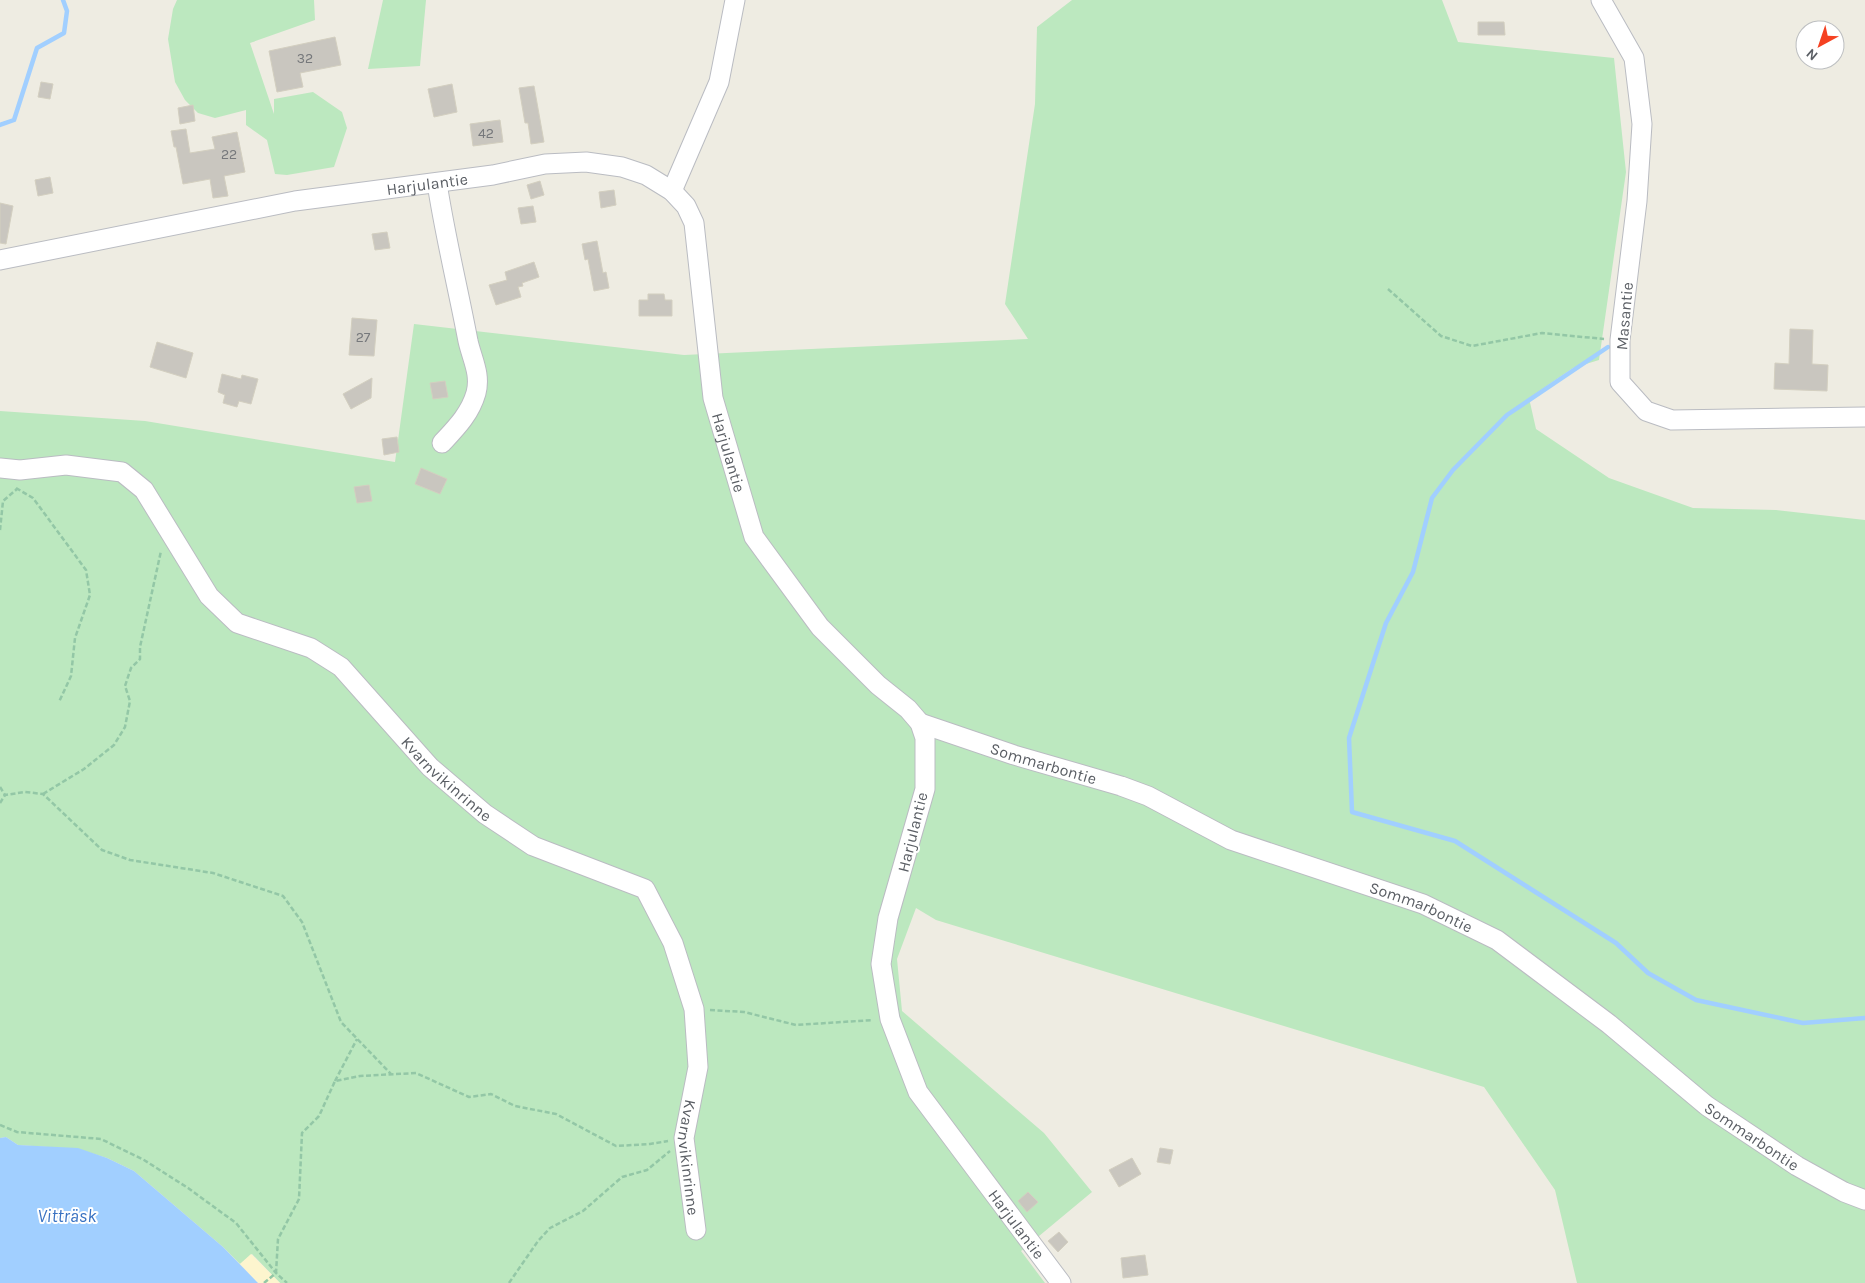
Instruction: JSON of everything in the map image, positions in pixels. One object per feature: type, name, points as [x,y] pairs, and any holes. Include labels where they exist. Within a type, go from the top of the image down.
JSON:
[{"type":"street","points":[[672,190],[719,82],[735,0]]},
{"type":"street","name":"Masantie","points":[[1601,0],[1634,58],[1642,124],[1637,201],[1620,340],[1620,382],[1646,411],[1672,420],[1865,417]]},
{"type":"street","name":"Harjulantie","points":[[0,260],[295,200],[493,175],[545,164],[586,162],[622,167],[646,175],[672,190],[686,206],[694,223],[713,398],[754,537],[820,627],[878,685],[908,710],[920,723],[925,738],[925,789],[888,918],[881,964],[890,1019],[918,1092],[1061,1283]]},
{"type":"street","points":[[437,183],[444,231],[469,345],[478,373],[476,392],[470,408],[461,423],[442,443]]},
{"type":"street","name":"Kvarnvikinrinne","points":[[0,468],[20,470],[66,464],[122,472],[144,490],[208,596],[238,623],[311,648],[341,667],[430,768],[485,814],[533,846],[645,889],[673,943],[694,1009],[698,1067],[684,1138],[696,1230]]},
{"type":"street","name":"Sommarbontie","points":[[920,723],[1014,755],[1139,793],[1231,840],[1423,904],[1497,940],[1609,1024],[1707,1106],[1796,1166],[1844,1192],[1865,1200]]},
{"type":"path","points":[[1388,289],[1441,336],[1472,346],[1542,333],[1620,340]]},
{"type":"path","points":[[11,483],[32,498],[86,570],[90,595],[75,638],[71,676],[60,702]]},
{"type":"path","points":[[0,530],[4,501],[17,488]]},
{"type":"path","points":[[43,794],[84,769],[114,745],[125,727],[130,702],[125,686],[131,668],[140,659],[140,647],[167,527]]},
{"type":"path","points":[[0,787],[5,795]]},
{"type":"path","points":[[0,803],[5,795],[26,792],[43,794],[102,850],[130,860],[213,873],[283,896],[302,922],[341,1022],[391,1074]]},
{"type":"path","points":[[694,1009],[744,1012],[796,1025],[890,1019]]},
{"type":"path","points":[[264,1283],[276,1273],[278,1239],[299,1199],[302,1133],[319,1116],[357,1039]]},
{"type":"path","points":[[336,1081],[360,1076],[416,1072],[469,1097],[490,1094],[515,1106],[556,1114],[616,1146],[650,1144],[684,1138]]},
{"type":"path","points":[[0,1125],[18,1132],[101,1139],[144,1160],[188,1188],[236,1223],[276,1273],[287,1283]]},
{"type":"path","points":[[509,1283],[538,1241],[550,1228],[583,1211],[622,1177],[647,1170],[684,1138]]},
{"type":"green space","points":[[177,0],[314,0],[315,20],[250,43],[274,114],[274,99],[313,92],[342,112],[347,128],[334,167],[287,175],[275,174],[267,140],[246,125],[246,110],[215,118],[198,113],[185,100],[175,82],[168,39],[173,9]]},
{"type":"green space","points":[[383,0],[426,0],[420,66],[368,69]]},
{"type":"green space","points":[[1072,0],[1442,0],[1458,42],[1614,58],[1626,172],[1599,360],[1573,368],[1529,398],[1536,429],[1609,478],[1693,508],[1776,510],[1865,520],[1865,1283],[1577,1283],[1555,1190],[1484,1087],[936,920],[916,908],[897,959],[902,1011],[1044,1133],[1092,1192],[1021,1251],[1045,1283],[280,1283],[252,1254],[240,1264],[223,1247],[134,1171],[107,1158],[78,1149],[18,1145],[6,1137],[0,1138],[0,411],[145,421],[395,462],[414,324],[684,355],[1028,339],[1005,304],[1035,104],[1037,27]]},
{"type":"sand","points":[[251,1254],[280,1283],[258,1283],[240,1264]]},
{"type":"water","name":"Vitträsk","points":[[6,1137],[18,1145],[78,1148],[107,1158],[134,1171],[223,1247],[258,1283],[0,1283],[0,1138]]},
{"type":"building","points":[[1478,22],[1504,22],[1505,35],[1478,35]]},
{"type":"building","points":[[335,37],[341,65],[300,73],[303,87],[277,92],[269,51]]},
{"type":"building","points":[[41,82],[53,84],[50,99],[38,97]]},
{"type":"building","points":[[452,84],[457,112],[434,117],[428,89]]},
{"type":"building","points":[[534,86],[544,142],[531,144],[519,88]]},
{"type":"building","points":[[193,105],[195,121],[180,124],[178,108]]},
{"type":"building","points":[[500,120],[503,142],[473,146],[470,124]]},
{"type":"building","points":[[186,129],[190,153],[215,149],[212,137],[237,132],[245,172],[224,176],[228,196],[213,198],[210,179],[183,184],[171,131]]},
{"type":"building","points":[[50,177],[53,193],[38,196],[35,180]]},
{"type":"building","points":[[540,181],[544,195],[531,199],[527,185]]},
{"type":"building","points":[[614,190],[616,205],[601,208],[599,192]]},
{"type":"building","points":[[0,203],[13,206],[6,244],[0,243]]},
{"type":"building","points":[[533,206],[536,222],[521,224],[518,208]]},
{"type":"building","points":[[387,232],[390,248],[375,250],[372,234]]},
{"type":"building","points":[[597,241],[603,273],[606,272],[609,288],[594,291],[588,259],[585,260],[582,244]]},
{"type":"building","points":[[534,262],[539,277],[522,283],[523,286],[518,287],[521,297],[496,305],[489,285],[507,280],[505,272]]},
{"type":"building","points":[[648,294],[664,294],[665,300],[672,300],[672,316],[639,316],[639,300],[648,300]]},
{"type":"building","points":[[352,318],[377,320],[374,356],[349,355]]},
{"type":"building","points":[[1790,329],[1813,330],[1812,364],[1828,365],[1827,391],[1774,389],[1775,363],[1789,364]]},
{"type":"building","points":[[157,342],[193,353],[186,378],[150,367]]},
{"type":"building","points":[[222,374],[241,379],[242,375],[258,379],[251,404],[239,401],[237,407],[223,403],[225,395],[218,392]]},
{"type":"building","points":[[372,378],[371,398],[351,409],[343,394]]},
{"type":"building","points":[[445,381],[448,397],[433,399],[430,383]]},
{"type":"building","points":[[397,437],[399,452],[384,455],[382,439]]},
{"type":"building","points":[[421,468],[447,479],[440,494],[415,484]]},
{"type":"building","points":[[369,485],[372,501],[357,503],[354,487]]},
{"type":"building","points":[[1160,1148],[1173,1150],[1170,1164],[1157,1162]]},
{"type":"building","points":[[1132,1158],[1141,1174],[1119,1187],[1109,1170]]},
{"type":"building","points":[[1028,1192],[1038,1202],[1027,1212],[1018,1201]]},
{"type":"building","points":[[1059,1232],[1068,1242],[1058,1252],[1048,1241]]},
{"type":"building","points":[[1145,1255],[1148,1275],[1123,1278],[1121,1258]]},
{"type":"waterway","points":[[0,125],[14,120],[37,48],[64,33],[67,11],[63,0]]},
{"type":"waterway","points":[[1608,347],[1507,415],[1453,470],[1432,498],[1413,572],[1386,623],[1349,738],[1352,812],[1455,841],[1616,943],[1648,973],[1696,1000],[1803,1023],[1865,1018]]}]
